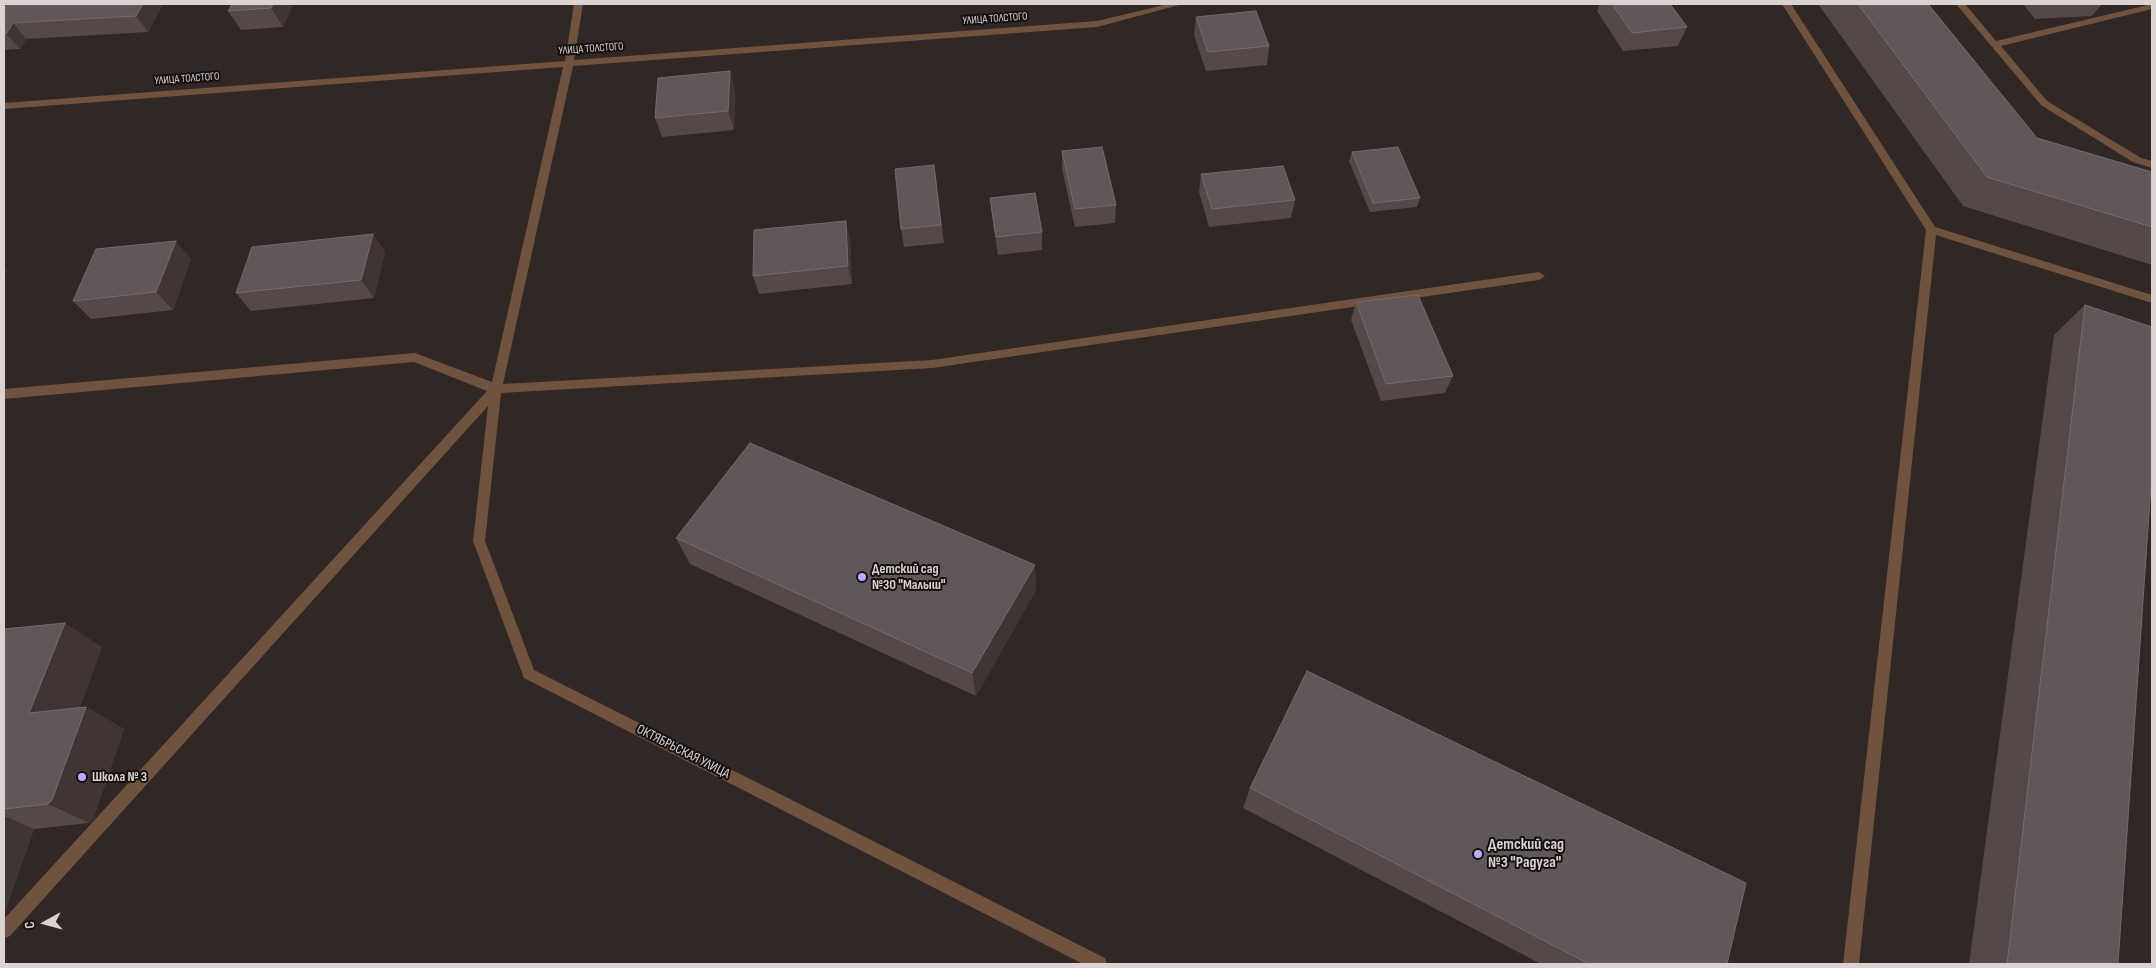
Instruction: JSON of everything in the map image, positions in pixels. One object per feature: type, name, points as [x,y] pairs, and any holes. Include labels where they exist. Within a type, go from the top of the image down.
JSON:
[{"type":"street","name":"ОКТЯБРЬСКАЯ УЛИЦА","points":[[578,4],[569,64],[496,389],[479,540],[530,674],[1099,964]]},
{"type":"street","name":"УЛИЦА ТОЛСТОГО","points":[[4,106],[1096,24],[1178,4]]},
{"type":"street","points":[[1786,4],[1931,230],[1851,964]]},
{"type":"street","points":[[1960,4],[1996,44],[2044,103],[2137,160],[2152,166]]},
{"type":"street","points":[[1996,44],[2152,6]]},
{"type":"street","points":[[1931,230],[2152,299]]},
{"type":"street","points":[[4,394],[415,357],[496,389],[932,364],[1539,276]]},
{"type":"street","points":[[4,930],[496,389]]},
{"type":"building","points":[[4,4],[143,4],[136,16],[13,23],[6,34],[4,34]]},
{"type":"building","points":[[232,4],[273,4],[271,8],[228,11]]},
{"type":"building","points":[[1612,4],[1670,4],[1687,27],[1632,33]]},
{"type":"building","points":[[1858,4],[1928,4],[2037,138],[2152,172],[2152,227],[1987,177]]},
{"type":"building","points":[[1256,11],[1269,46],[1208,52],[1196,17]]},
{"type":"building","points":[[730,71],[728,111],[655,118],[658,78]]},
{"type":"building","points":[[1102,147],[1116,205],[1075,209],[1062,151]]},
{"type":"building","points":[[1398,147],[1420,198],[1373,203],[1352,152]]},
{"type":"building","points":[[934,165],[941,225],[901,229],[895,169]]},
{"type":"building","points":[[1283,166],[1295,200],[1212,209],[1201,174]]},
{"type":"building","points":[[1035,193],[1042,232],[996,237],[990,198]]},
{"type":"building","points":[[846,221],[848,266],[753,276],[754,230]]},
{"type":"building","points":[[373,234],[361,280],[236,293],[252,247]]},
{"type":"building","points":[[176,241],[156,292],[73,301],[96,249]]},
{"type":"building","points":[[1418,295],[1453,376],[1386,384],[1356,302]]},
{"type":"building","points":[[2085,305],[2152,327],[2152,470],[2118,964],[2007,964]]},
{"type":"building","name":"Детский сад №30 \"Малыш\"","points":[[750,443],[1035,565],[972,673],[676,538]]},
{"type":"building","points":[[65,623],[29,713],[86,707],[52,800],[48,804],[4,809],[4,629]]},
{"type":"building","name":"Детский сад №3 \"Радуга\"","points":[[1307,671],[1746,883],[1727,964],[1589,964],[1250,788]]},
{"type":"place","name":"Детский сад №30 \"Малыш\"","points":[[862,577]]},
{"type":"place","name":"Школа № 3","points":[[82,777]]},
{"type":"place","name":"Детский сад №3 \"Радуга\"","points":[[1478,854]]}]
